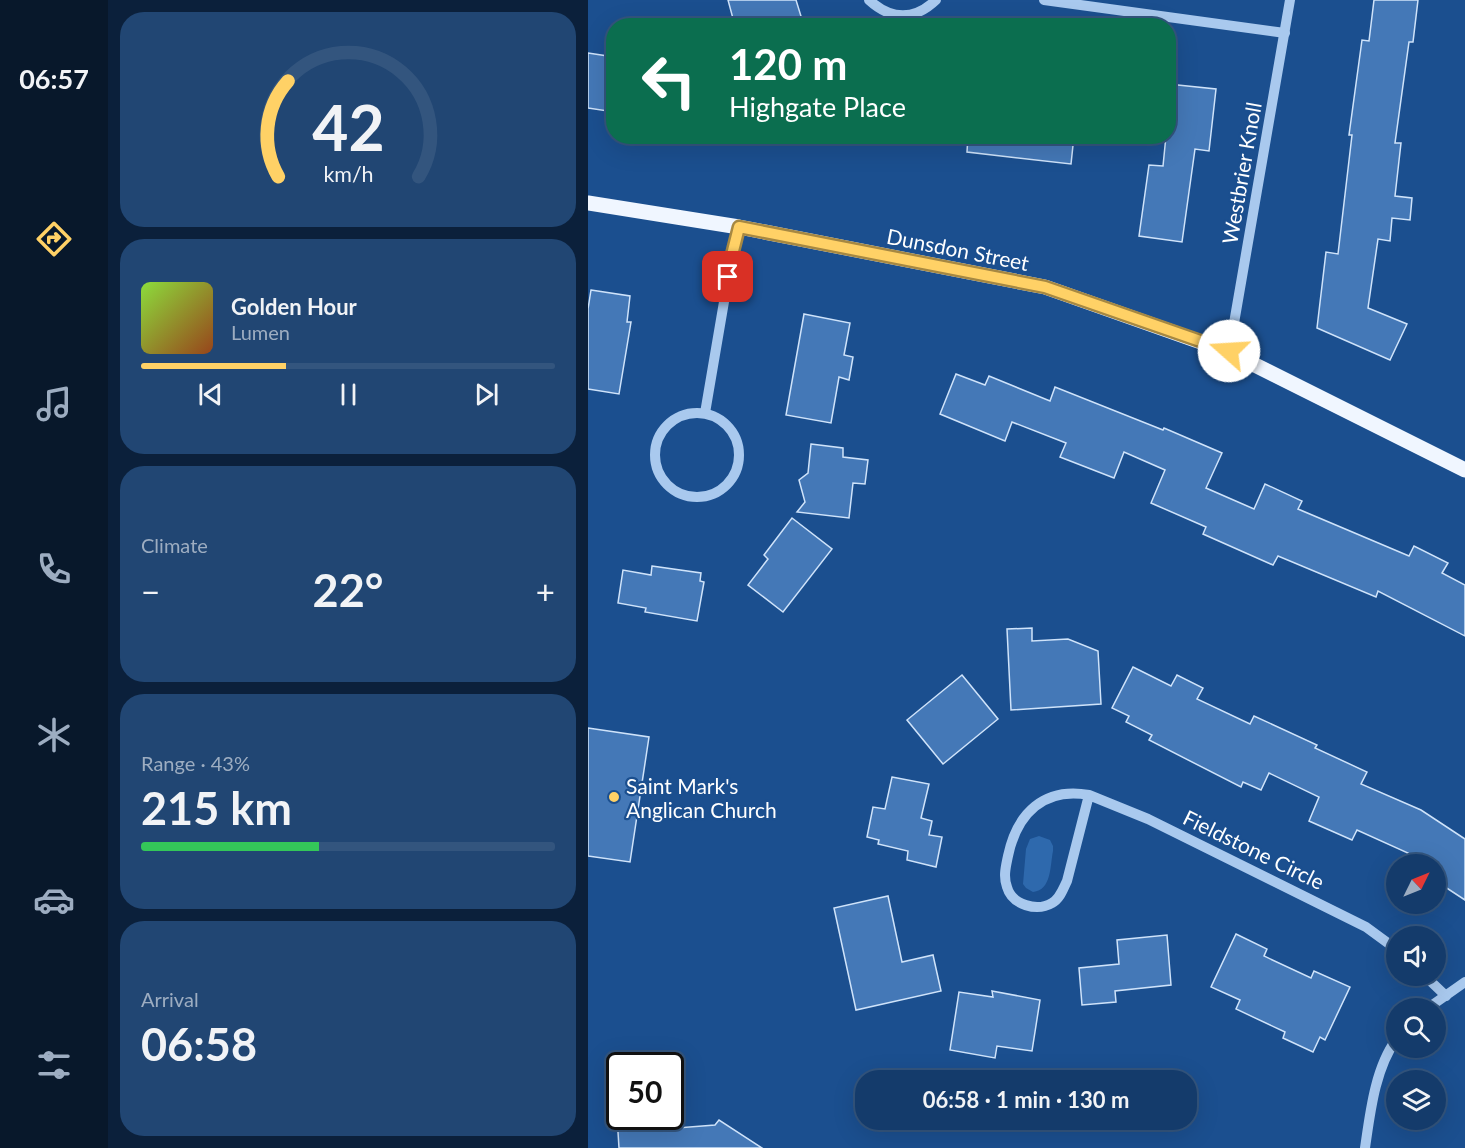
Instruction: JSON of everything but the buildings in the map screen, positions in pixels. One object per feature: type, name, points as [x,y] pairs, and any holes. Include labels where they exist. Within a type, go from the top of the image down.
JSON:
[{"type":"main road","name":"Dunsdon Street","points":[[588,202],[739,227],[1045,287],[1229,351],[1465,470]]},
{"type":"street","points":[[869,0],[877,8],[889,14],[903,16],[916,14],[928,8],[936,0]]},
{"type":"street","points":[[1044,0],[1175,18]]},
{"type":"street","name":"Westbrier Knoll","points":[[1229,351],[1290,0]]},
{"type":"street","points":[[1176,18],[1285,33]]},
{"type":"street","points":[[705,413],[732,255],[739,227]]},
{"type":"street","points":[[705,413],[723,422],[735,436],[740,455],[736,474],[724,489],[706,497],[688,497],[670,489],[658,475],[653,456],[657,437],[669,422],[686,414],[705,413]]},
{"type":"street","name":"Fieldstone Circle","points":[[1089,795],[1062,893],[1054,903],[1040,908],[1027,906],[1015,900],[1007,888],[1005,873],[1010,846],[1020,824],[1032,808],[1046,798],[1079,793],[1089,795],[1148,819],[1366,927],[1386,942]]},
{"type":"street","points":[[1443,998],[1465,982]]},
{"type":"street","points":[[1436,986],[1446,996]]},
{"type":"street","points":[[1365,1148],[1380,1073],[1387,1058]]},
{"type":"shaded area","points":[[1039,836],[1050,840],[1053,851],[1047,882],[1044,887],[1033,892],[1023,884],[1026,849],[1030,839]]},
{"type":"place","name":"Saint Mark's Anglican Church","points":[[614,797]]},
{"type":"route","points":[[728,277],[739,227],[1045,287],[1229,351]]}]
